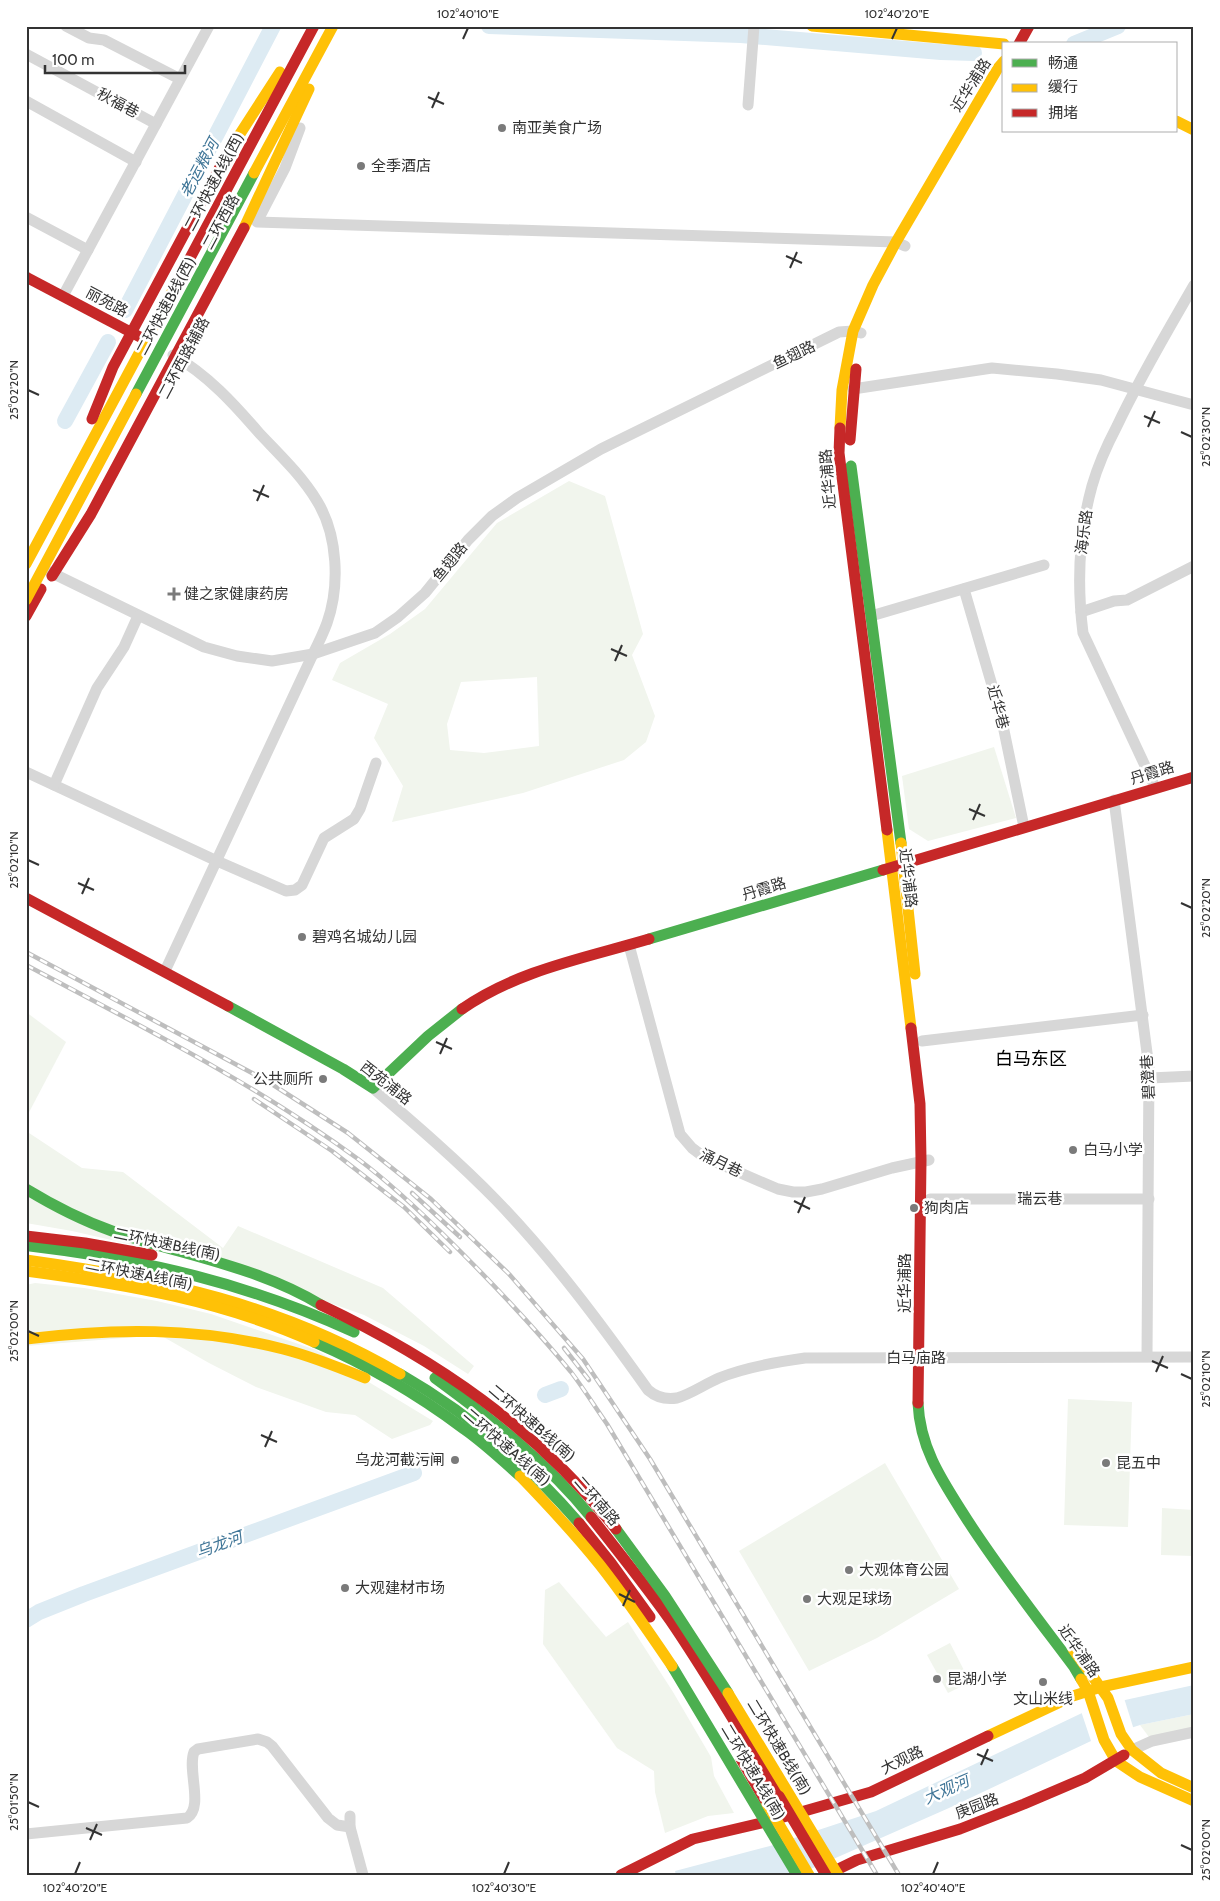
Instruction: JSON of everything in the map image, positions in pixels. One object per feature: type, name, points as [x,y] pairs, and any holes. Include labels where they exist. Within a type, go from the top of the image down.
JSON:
[{"type":"main road","name":"二环西路","points":[[29,552],[139,336],[304,26]]},
{"type":"main road","name":"二环快速A线(西)","points":[[26,564],[29,552],[314,26]]},
{"type":"main road","name":"二环快速B线(西)","points":[[26,600],[333,26]]},
{"type":"main road","name":"二环西路","points":[[26,616],[55,574],[175,356],[343,26]]},
{"type":"main road","points":[[812,26],[1002,44]]},
{"type":"main road","points":[[1020,42],[1029,26]]},
{"type":"main road","name":"近华浦路","points":[[900,244],[1002,63]]},
{"type":"main road","points":[[29,552],[65,485],[113,367],[227,154],[283,66]]},
{"type":"main road","name":"近华浦路","points":[[1002,79],[873,285],[857,332],[842,390],[839,453],[892,867],[930,1199],[924,1358],[919,1423],[931,1460],[943,1482],[993,1560],[1073,1665],[1088,1690],[1104,1740],[1116,1761]]},
{"type":"main road","points":[[26,616],[91,514],[244,228],[313,82]]},
{"type":"main road","points":[[1178,122],[1194,130]]},
{"type":"main road","name":"丽苑路","points":[[26,277],[175,356]]},
{"type":"main road","name":"近华浦路","points":[[857,332],[849,453],[904,863],[928,1102],[925,1160],[924,1358],[928,1423],[938,1456],[950,1477],[1000,1553],[1101,1687],[1110,1703],[1121,1734],[1132,1750],[1161,1772],[1194,1788]]},
{"type":"main road","name":"丹霞路","points":[[373,1088],[433,1032],[486,993],[538,970],[892,867],[1194,776]]},
{"type":"main road","name":"西苑浦路","points":[[26,898],[343,1068],[373,1088]]},
{"type":"main road","points":[[26,1189],[90,1223],[140,1240],[233,1267],[296,1291],[322,1305]]},
{"type":"main road","name":"二环快速B线(南)","points":[[26,1236],[112,1248],[197,1265],[272,1286],[322,1305],[398,1343],[462,1384],[516,1426],[557,1463],[581,1488],[629,1546],[681,1620],[748,1724],[838,1875]]},
{"type":"main road","name":"二环南路","points":[[26,1246],[170,1269],[244,1288],[293,1305],[341,1325],[392,1352],[444,1384],[479,1409],[510,1434],[550,1471],[616,1545],[685,1644],[826,1875]]},
{"type":"main road","points":[[26,1260],[82,1267]]},
{"type":"main road","points":[[26,1270],[82,1267]]},
{"type":"main road","name":"二环南路","points":[[82,1267],[191,1288],[288,1318],[335,1338],[386,1364],[436,1396],[508,1450],[573,1516],[604,1554],[645,1610],[686,1672],[809,1875]]},
{"type":"main road","name":"二环快速A线(南)","points":[[26,1270],[120,1284],[181,1297],[245,1314],[308,1337],[367,1366],[419,1396],[472,1434],[520,1476],[576,1535],[629,1605],[704,1720],[797,1875]]},
{"type":"main road","points":[[26,1339],[93,1332],[154,1330],[223,1336],[288,1350],[347,1371],[402,1396],[464,1434],[520,1476]]},
{"type":"main road","name":"大观路","points":[[621,1875],[693,1839],[766,1822],[871,1792],[1023,1718],[1088,1690],[1194,1667]]},
{"type":"main road","name":"庚园路","points":[[826,1875],[857,1860],[960,1829],[1024,1804],[1085,1778],[1132,1750]]},
{"type":"main road","points":[[1116,1761],[1140,1776],[1194,1801]]},
{"type":"street","points":[[66,26],[89,38],[104,40],[180,80]]},
{"type":"street","points":[[63,296],[209,26]]},
{"type":"street","points":[[748,105],[754,28]]},
{"type":"street","name":"秋福巷","points":[[26,54],[156,124]]},
{"type":"street","name":"二环西路辅路","points":[[55,574],[94,525],[175,356],[257,222],[291,153],[305,113],[313,82]]},
{"type":"street","points":[[26,101],[136,162]]},
{"type":"street","points":[[26,217],[88,250]]},
{"type":"street","points":[[257,222],[900,244]]},
{"type":"street","name":"海乐路","points":[[1155,788],[1083,634],[1081,612],[1081,544],[1084,518],[1092,485],[1102,456],[1134,389],[1194,285]]},
{"type":"street","name":"鱼翅路","points":[[29,552],[55,574],[204,647],[237,656],[272,661],[313,654],[375,633],[398,617],[425,593],[468,540],[492,516],[517,498],[601,449],[839,332],[857,332]]},
{"type":"street","points":[[165,971],[313,654],[327,622],[335,585],[332,540],[318,502],[300,478],[224,394],[175,356]]},
{"type":"street","points":[[853,389],[992,368],[1101,380],[1194,405]]},
{"type":"street","points":[[871,616],[1044,565]]},
{"type":"street","points":[[1081,612],[1114,601],[1127,600],[1194,566]]},
{"type":"street","name":"近华巷","points":[[964,589],[1001,716],[1024,827]]},
{"type":"street","points":[[54,785],[97,688],[124,647],[138,616]]},
{"type":"street","points":[[26,772],[286,891],[295,890],[302,885],[324,838],[354,819],[360,809],[376,763]]},
{"type":"street","name":"碧澄巷","points":[[1114,800],[1150,1078],[1147,1356]]},
{"type":"street","name":"涌月巷","points":[[629,944],[680,1134],[692,1148],[704,1157],[778,1189],[806,1192],[925,1160]]},
{"type":"street","points":[[922,1041],[1143,1015]]},
{"type":"street","points":[[1150,1078],[1194,1076]]},
{"type":"street","name":"西苑浦路","points":[[373,1088],[496,1200],[554,1265],[648,1390]]},
{"type":"street","name":"瑞云巷","points":[[930,1199],[1149,1199]]},
{"type":"street","name":"白马庙路","points":[[648,1390],[656,1396],[677,1398],[720,1377],[782,1361],[805,1358],[1194,1357]]},
{"type":"street","points":[[1132,1750],[1152,1741],[1194,1732]]},
{"type":"street","points":[[26,1834],[187,1818],[192,1815],[195,1805],[192,1762],[194,1752],[198,1749],[258,1739],[268,1742],[272,1746],[328,1818],[337,1825],[350,1822],[363,1875]]},
{"type":"shaded area","points":[[569,481],[605,496],[643,634],[632,655],[655,716],[646,742],[624,760],[523,793],[392,822],[403,786],[374,738],[388,704],[332,680],[340,663],[390,634],[425,609],[497,523]],"holes":[[[537,677],[539,746],[484,753],[450,750],[447,724],[461,682]]]},
{"type":"shaded area","points":[[994,747],[1016,818],[928,841],[909,829],[902,776]]},
{"type":"shaded area","points":[[26,1012],[66,1042],[26,1118]]},
{"type":"shaded area","points":[[26,1131],[82,1168],[123,1172],[223,1248],[238,1226],[383,1288],[474,1366],[468,1374],[424,1346],[364,1315],[226,1266],[72,1231],[26,1223]]},
{"type":"shaded area","points":[[35,1283],[84,1288],[157,1301],[211,1314],[316,1350],[433,1421],[430,1425],[392,1439],[355,1415],[326,1412],[256,1387],[160,1335],[26,1346],[26,1285]]},
{"type":"shaded area","points":[[1068,1399],[1132,1402],[1128,1527],[1064,1525]]},
{"type":"shaded area","name":"大观体育公园","points":[[885,1463],[959,1589],[877,1638],[809,1671],[739,1551]]},
{"type":"shaded area","points":[[1162,1508],[1194,1510],[1194,1556],[1161,1555]]},
{"type":"shaded area","points":[[559,1582],[606,1637],[628,1622],[673,1692],[711,1757],[714,1776],[734,1813],[708,1816],[665,1833],[655,1792],[654,1771],[617,1748],[543,1644],[545,1590]]},
{"type":"shaded area","points":[[950,1643],[970,1682],[948,1693],[927,1655]]},
{"type":"shaded area","points":[[1194,1714],[1194,1737],[1152,1741],[1140,1725]]},
{"type":"water","name":"大观河","points":[[1194,1685],[1194,1714],[1140,1725],[1091,1741],[949,1808],[797,1875],[676,1875],[675,1871],[770,1846],[876,1811],[1082,1713],[1125,1700]]},
{"type":"pier","points":[[1124,1698],[1134,1730],[1092,1744],[1081,1711]]},
{"type":"waterway","name":"老运粮河","points":[[125,310],[273,26]]},
{"type":"waterway","name":"老运粮河","points":[[489,26],[741,35],[941,52],[974,53]]},
{"type":"waterway","name":"老运粮河","points":[[1079,42],[1118,26]]},
{"type":"waterway","name":"老运粮河","points":[[65,421],[108,342]]},
{"type":"waterway","name":"乌龙河","points":[[545,1395],[561,1389]]},
{"type":"waterway","name":"乌龙河","points":[[26,1620],[39,1612],[84,1594],[414,1473]]},
{"type":"railway","points":[[26,952],[267,1081],[348,1133],[431,1199],[509,1274],[583,1359],[650,1459],[899,1875]]},
{"type":"railway","points":[[26,965],[195,1056],[319,1131],[384,1179],[421,1212],[515,1308],[571,1372],[607,1424],[877,1875]]},
{"type":"railway","points":[[254,1099],[332,1151],[404,1207],[450,1252]]},
{"type":"railway","points":[[412,1193],[460,1237]]},
{"type":"railway","points":[[564,1348],[589,1380]]},
{"type":"traffic: fast","points":[[136,394],[254,173]]},
{"type":"traffic: fast","points":[[851,466],[901,843]]},
{"type":"traffic: fast","points":[[649,939],[883,870]]},
{"type":"traffic: fast","points":[[228,1006],[343,1069],[373,1088],[428,1036],[462,1009]]},
{"type":"traffic: fast","points":[[26,1189],[68,1212],[101,1227],[271,1280],[321,1305]]},
{"type":"traffic: fast","points":[[30,1246],[115,1258],[195,1276],[274,1300],[354,1332]]},
{"type":"traffic: fast","points":[[314,1342],[373,1370],[428,1404],[479,1440],[520,1476]]},
{"type":"traffic: fast","points":[[400,1374],[449,1405],[496,1441],[539,1480],[579,1523]]},
{"type":"traffic: fast","points":[[435,1378],[518,1442],[556,1478],[591,1517]]},
{"type":"traffic: fast","points":[[918,1403],[923,1436],[942,1479],[993,1559],[1081,1679]]},
{"type":"traffic: fast","points":[[616,1529],[665,1596],[728,1693]]},
{"type":"traffic: fast","points":[[672,1666],[797,1875]]},
{"type":"traffic: slow","points":[[254,173],[333,26]]},
{"type":"traffic: slow","points":[[812,26],[1002,44]]},
{"type":"traffic: slow","points":[[840,428],[842,390],[853,331],[873,285],[896,242],[1002,63]]},
{"type":"traffic: slow","points":[[227,154],[280,72]]},
{"type":"traffic: slow","points":[[244,228],[309,89]]},
{"type":"traffic: slow","points":[[1178,122],[1194,130]]},
{"type":"traffic: slow","points":[[26,564],[182,273]]},
{"type":"traffic: slow","points":[[26,600],[136,394]]},
{"type":"traffic: slow","points":[[887,830],[911,1028]]},
{"type":"traffic: slow","points":[[901,843],[915,974]]},
{"type":"traffic: slow","points":[[26,1260],[76,1267],[172,1286],[265,1312],[310,1329],[400,1374]]},
{"type":"traffic: slow","points":[[26,1271],[137,1288],[173,1296],[245,1315],[314,1342]]},
{"type":"traffic: slow","points":[[26,1339],[90,1333],[187,1333],[251,1342],[293,1352],[365,1378]]},
{"type":"traffic: slow","points":[[520,1476],[600,1565],[672,1666]]},
{"type":"traffic: slow","points":[[1073,1649],[1108,1698],[1121,1734],[1132,1750],[1161,1773],[1194,1788]]},
{"type":"traffic: slow","points":[[988,1736],[1073,1696],[1101,1687],[1194,1667]]},
{"type":"traffic: slow","points":[[1081,1679],[1088,1691],[1104,1740],[1116,1761],[1140,1777],[1194,1801]]},
{"type":"traffic: slow","points":[[728,1693],[838,1875]]},
{"type":"traffic: slow","points":[[767,1804],[809,1875]]},
{"type":"traffic: jam","points":[[182,273],[314,26]]},
{"type":"traffic: jam","points":[[1020,42],[1029,26]]},
{"type":"traffic: jam","points":[[92,419],[113,367],[227,154]]},
{"type":"traffic: jam","points":[[52,576],[91,514],[244,228]]},
{"type":"traffic: jam","points":[[26,277],[140,337]]},
{"type":"traffic: jam","points":[[850,440],[856,369]]},
{"type":"traffic: jam","points":[[840,428],[839,453],[887,830]]},
{"type":"traffic: jam","points":[[26,616],[41,589]]},
{"type":"traffic: jam","points":[[883,870],[1194,777]]},
{"type":"traffic: jam","points":[[26,898],[228,1006]]},
{"type":"traffic: jam","points":[[462,1009],[506,984],[552,966],[649,939]]},
{"type":"traffic: jam","points":[[911,1028],[920,1104],[918,1403]]},
{"type":"traffic: jam","points":[[26,1236],[85,1243],[152,1255]]},
{"type":"traffic: jam","points":[[321,1305],[405,1349],[444,1373],[482,1400],[518,1428],[552,1459],[616,1529]]},
{"type":"traffic: jam","points":[[591,1517],[670,1620],[779,1796]]},
{"type":"traffic: jam","points":[[579,1523],[650,1617]]},
{"type":"traffic: jam","points":[[621,1875],[693,1839],[766,1822],[871,1792],[988,1736]]},
{"type":"traffic: jam","points":[[826,1875],[857,1860],[960,1829],[1024,1804],[1085,1778],[1124,1755]]},
{"type":"traffic: jam","points":[[741,1759],[767,1804]]},
{"type":"traffic: jam","points":[[779,1796],[826,1875]]},
{"type":"place","name":"南亚美食广场","points":[[502,128]]},
{"type":"place","name":"全季酒店","points":[[361,166]]},
{"type":"place","name":"健之家健康药房","points":[[174,594]]},
{"type":"place","name":"碧鸡名城幼儿园","points":[[302,937]]},
{"type":"place","name":"公共厕所","points":[[323,1079]]},
{"type":"place","name":"白马小学","points":[[1073,1150]]},
{"type":"place","name":"狗肉店","points":[[914,1208]]},
{"type":"place","name":"乌龙河截污闸","points":[[455,1460]]},
{"type":"place","name":"昆五中","points":[[1106,1463]]},
{"type":"place","name":"大观体育公园","points":[[849,1570]]},
{"type":"place","name":"大观建材市场","points":[[345,1588]]},
{"type":"place","name":"大观足球场","points":[[807,1599]]},
{"type":"place","name":"昆湖小学","points":[[937,1679]]},
{"type":"place","name":"文山米线","points":[[1043,1682]]},
{"type":"district","name":"白马东区","points":[[1031,1059]]}]
